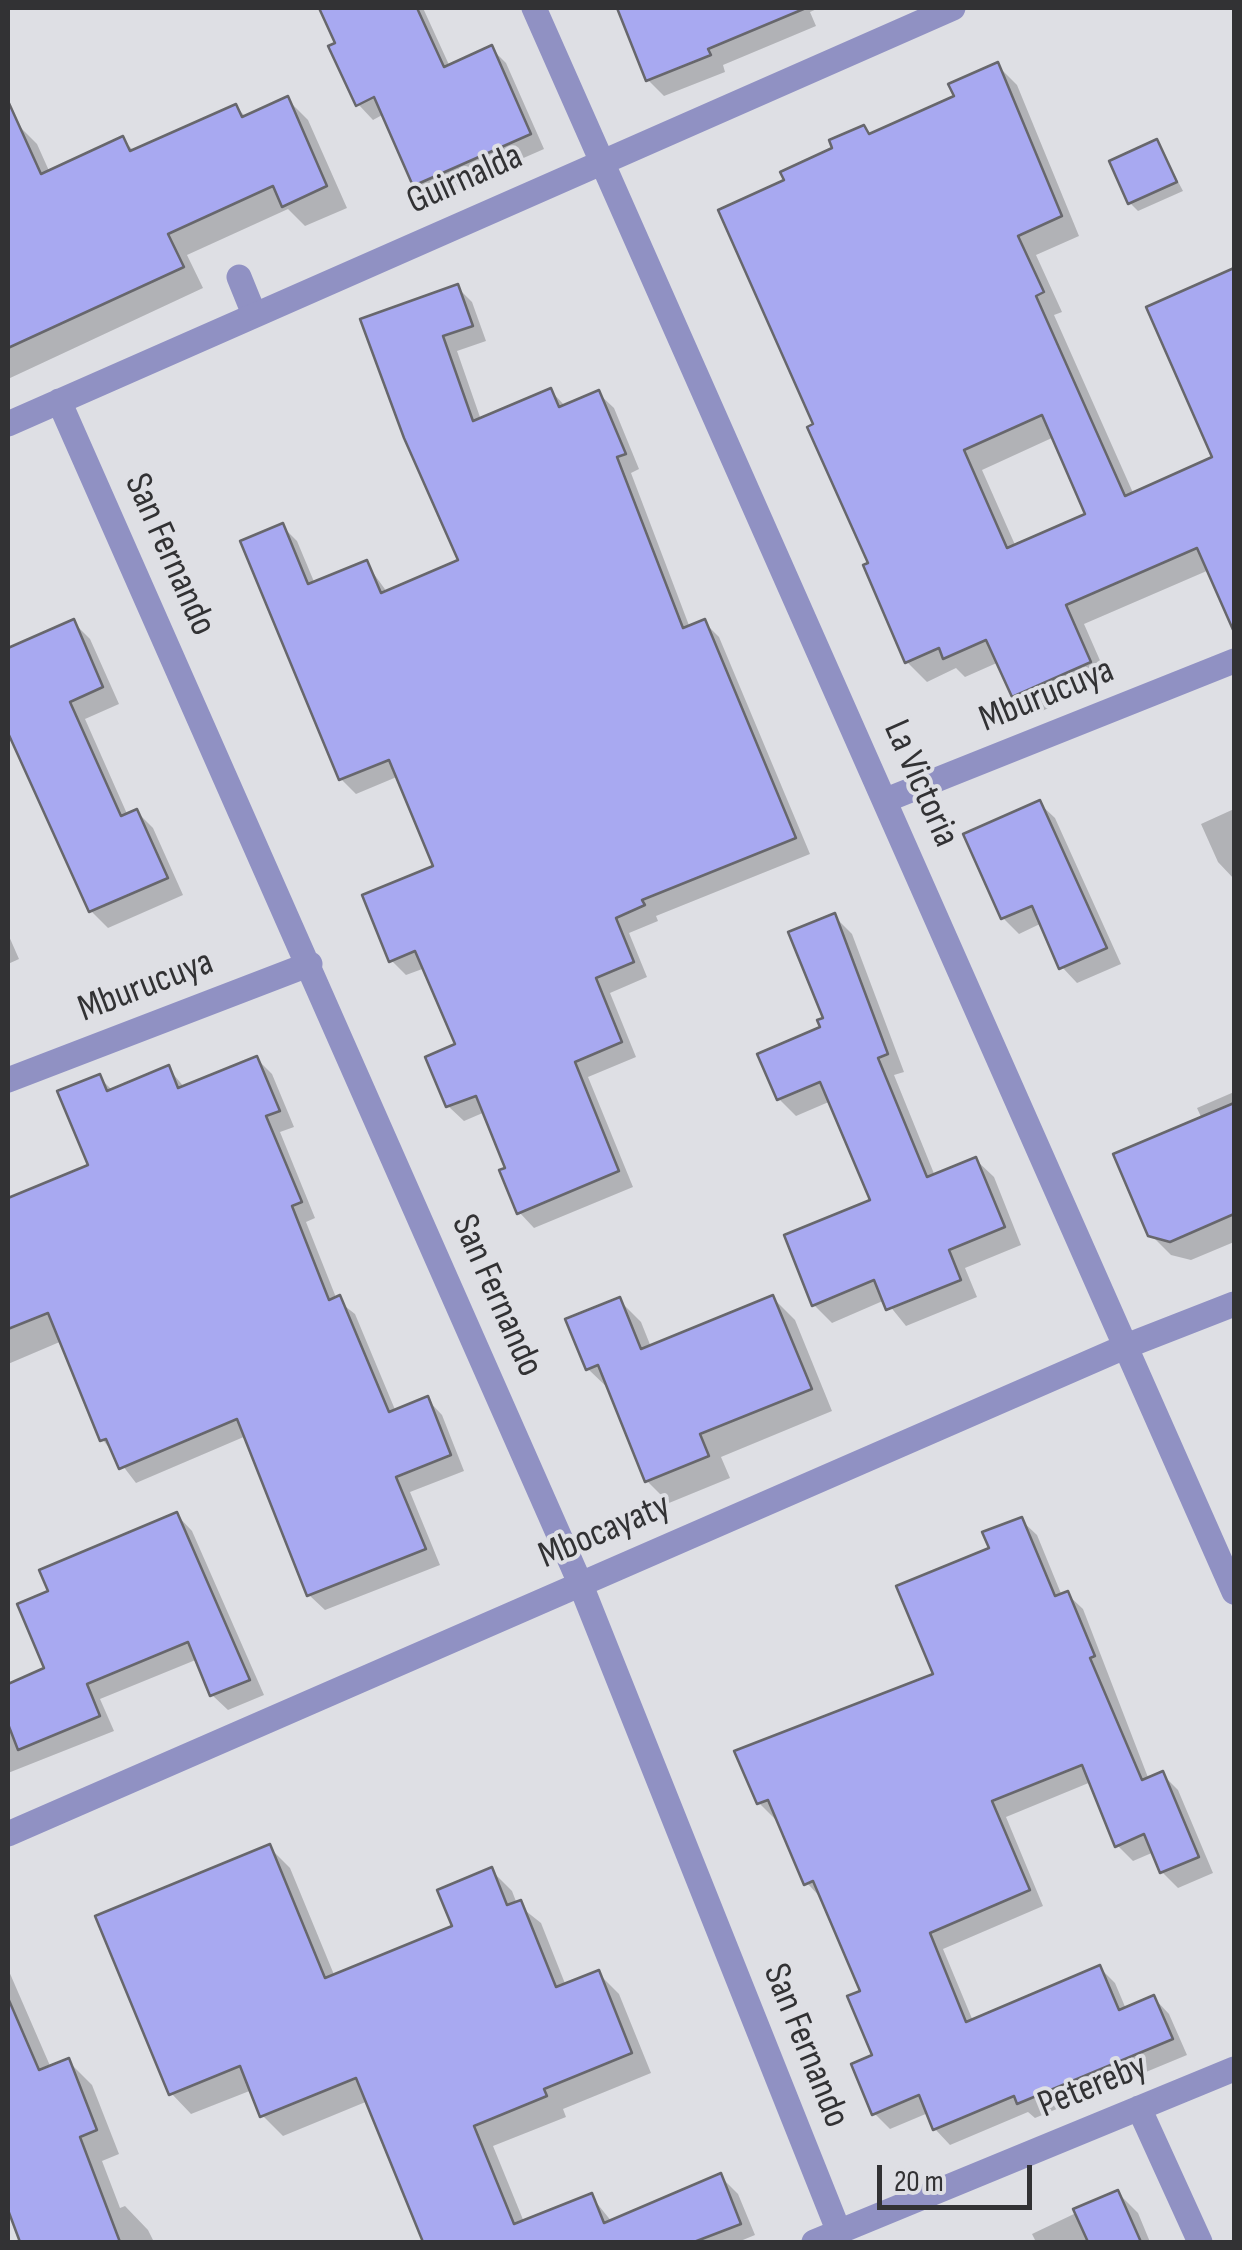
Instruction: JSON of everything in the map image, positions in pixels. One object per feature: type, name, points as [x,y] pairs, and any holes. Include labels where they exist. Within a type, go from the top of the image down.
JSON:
[{"type":"street","name":"La Victoria","points":[[534,8],[1129,1345],[1234,1592]]},
{"type":"street","name":"Guirnalda","points":[[8,424],[953,8]]},
{"type":"street","points":[[239,278],[254,314]]},
{"type":"street","name":"San Fernando","points":[[60,400],[580,1583],[839,2232]]},
{"type":"street","name":"Mburucuya","points":[[886,800],[1234,660]]},
{"type":"street","name":"Mburucuya","points":[[8,1080],[310,964]]},
{"type":"street","name":"Mbocayaty","points":[[8,1834],[1129,1345],[1234,1304]]},
{"type":"street","name":"Petereby","points":[[814,2242],[1234,2069]]},
{"type":"street","points":[[1139,2108],[1200,2242]]},
{"type":"building","points":[[319,8],[417,8],[444,67],[492,45],[531,134],[413,186],[374,97],[356,106],[328,46],[335,43]]},
{"type":"building","points":[[617,8],[806,8],[708,49],[711,55],[646,81]]},
{"type":"building","points":[[998,62],[1062,216],[1018,236],[1044,292],[1036,296],[1125,496],[1212,457],[1146,307],[1234,268],[1234,632],[1197,548],[1066,605],[1091,662],[1012,697],[986,640],[943,659],[939,648],[905,663],[863,565],[868,563],[807,427],[813,424],[718,210],[784,180],[780,172],[832,148],[829,140],[864,125],[869,134],[954,96],[948,84]],"holes":[[[1042,415],[1085,514],[1007,548],[964,450]]]},
{"type":"building","points":[[288,96],[327,186],[282,207],[273,186],[168,234],[184,267],[8,348],[8,101],[41,174],[123,136],[130,151],[236,104],[242,117]]},
{"type":"building","points":[[1157,139],[1177,182],[1128,204],[1109,161]]},
{"type":"building","points":[[458,284],[473,326],[443,336],[473,421],[551,388],[559,407],[599,390],[626,454],[617,457],[683,628],[705,619],[796,838],[642,900],[645,905],[616,918],[634,962],[596,978],[622,1042],[575,1062],[619,1171],[517,1214],[499,1170],[505,1168],[476,1096],[446,1107],[425,1057],[455,1044],[415,951],[389,962],[362,895],[433,866],[389,760],[339,780],[240,541],[283,523],[308,584],[367,560],[381,593],[458,560],[404,438],[360,319]]},
{"type":"building","points":[[74,619],[103,687],[70,702],[121,816],[137,809],[168,878],[89,912],[8,733],[8,648]]},
{"type":"building","points":[[1040,800],[1107,948],[1059,969],[1032,906],[1001,919],[963,834]]},
{"type":"building","points":[[835,913],[888,1054],[878,1058],[927,1177],[976,1157],[1005,1227],[949,1250],[961,1280],[886,1310],[874,1280],[812,1306],[784,1235],[870,1200],[820,1082],[777,1100],[757,1054],[820,1027],[817,1020],[823,1018],[788,932]]},
{"type":"building","points":[[257,1056],[280,1111],[266,1116],[302,1202],[292,1206],[329,1300],[340,1295],[389,1412],[428,1396],[451,1455],[396,1477],[426,1549],[307,1596],[237,1419],[119,1469],[106,1439],[100,1441],[48,1313],[8,1329],[8,1198],[88,1165],[57,1091],[100,1074],[107,1091],[169,1065],[178,1088]]},
{"type":"building","points":[[1234,1103],[1234,1214],[1170,1242],[1148,1236],[1113,1154]]},
{"type":"building","points":[[773,1295],[812,1389],[700,1434],[709,1456],[645,1482],[598,1365],[586,1370],[565,1319],[620,1297],[641,1349]]},
{"type":"building","points":[[177,1512],[250,1680],[210,1696],[188,1642],[87,1684],[100,1716],[18,1750],[8,1724],[8,1684],[44,1668],[17,1604],[48,1591],[39,1570]]},
{"type":"building","points":[[1022,1517],[1055,1596],[1068,1591],[1095,1656],[1090,1658],[1142,1780],[1163,1771],[1199,1857],[1160,1873],[1144,1834],[1115,1847],[1082,1765],[992,1801],[1030,1890],[930,1933],[966,2022],[1100,1965],[1119,2010],[1154,1995],[1173,2039],[1017,2104],[1014,2096],[933,2130],[919,2095],[872,2115],[851,2064],[872,2055],[847,1996],[860,1991],[813,1881],[804,1885],[768,1800],[757,1804],[734,1751],[933,1674],[896,1586],[989,1548],[982,1532]]},
{"type":"building","points":[[270,1844],[325,1978],[452,1926],[437,1890],[492,1867],[507,1905],[521,1900],[556,1987],[599,1970],[632,2053],[544,2089],[547,2096],[474,2126],[514,2224],[592,2193],[604,2223],[721,2173],[741,2224],[694,2242],[423,2242],[356,2078],[260,2117],[240,2066],[169,2095],[95,1916]]},
{"type":"building","points":[[8,1998],[39,2070],[69,2058],[97,2130],[80,2137],[120,2242],[20,2242],[8,2210]]},
{"type":"building","points":[[1118,2190],[1141,2242],[1088,2242],[1073,2209]]}]
